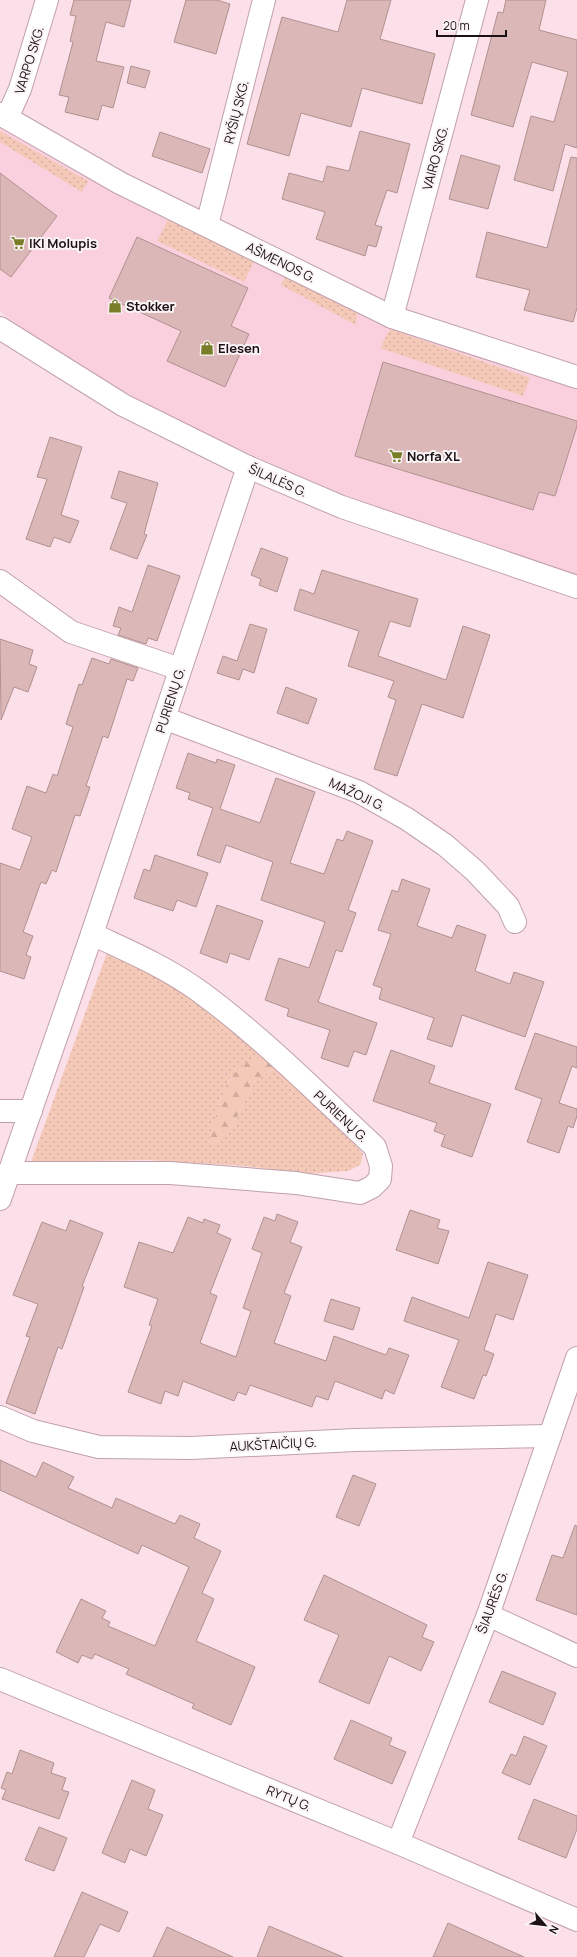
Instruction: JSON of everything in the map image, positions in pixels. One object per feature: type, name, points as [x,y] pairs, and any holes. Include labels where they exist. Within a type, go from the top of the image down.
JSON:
[{"type":"street","name":"VARPO SKG.","points":[[3,116],[20,89],[47,0]]},
{"type":"street","name":"RYŠIŲ SKG.","points":[[207,225],[264,0]]},
{"type":"street","name":"VAIRO SKG.","points":[[392,317],[478,0]]},
{"type":"street","name":"AŠMENOS G.","points":[[3,116],[120,183],[392,317],[577,377]]},
{"type":"street","name":"ŠILALĖS G.","points":[[0,328],[123,405],[248,467],[342,507],[577,587]]},
{"type":"street","name":"PURIENŲ G.","points":[[0,1199],[92,934],[248,467]]},
{"type":"street","points":[[0,581],[71,632],[180,669]]},
{"type":"street","name":"MAŽOJI G.","points":[[164,718],[359,792],[407,819],[445,845],[476,871],[508,906],[515,922]]},
{"type":"street","name":"PURIENŲ G.","points":[[9,1173],[170,1173],[296,1183],[360,1192],[372,1187],[380,1179],[381,1166],[376,1147],[239,1022],[197,990],[160,967],[92,934]]},
{"type":"street","points":[[0,1110],[31,1110]]},
{"type":"street","name":"ŠIAURĖS G.","points":[[398,1843],[488,1615],[577,1358]]},
{"type":"street","name":"AUKŠTAIČIŲ G.","points":[[0,1417],[33,1431],[99,1447],[191,1448],[355,1440],[550,1436]]},
{"type":"street","points":[[488,1615],[577,1656]]},
{"type":"street","name":"RYTŲ G.","points":[[0,1679],[398,1843],[577,1920]]},
{"type":"shaded area","points":[[0,125],[91,177],[577,384],[577,577],[330,490],[261,459],[185,424],[97,377],[60,356],[3,314],[0,311]]},
{"type":"green space","points":[[0,131],[88,181],[82,192],[0,142]]},
{"type":"green space","points":[[168,220],[254,261],[244,282],[157,241]]},
{"type":"green space","points":[[286,276],[357,313],[356,325],[281,285]]},
{"type":"green space","points":[[390,329],[530,378],[523,396],[380,348]]},
{"type":"green space","points":[[108,950],[182,989],[265,1056],[230,1078],[221,1099],[209,1142],[230,1131],[256,1080],[277,1067],[348,1136],[363,1154],[360,1165],[348,1171],[306,1174],[246,1166],[149,1160],[31,1162]]},
{"type":"green space","points":[[265,1056],[277,1067],[256,1080],[230,1131],[216,1144],[209,1142],[221,1098],[232,1077],[248,1062]]},
{"type":"building","points":[[74,0],[131,0],[124,27],[106,22],[96,61],[124,67],[113,108],[102,105],[98,120],[65,112],[69,97],[59,95],[73,42],[70,41],[76,16],[70,15]]},
{"type":"building","points":[[186,0],[217,0],[230,4],[216,54],[174,42]]},
{"type":"building","points":[[347,0],[391,0],[380,39],[435,54],[422,104],[362,88],[351,127],[301,113],[289,156],[247,144],[282,17],[338,32]]},
{"type":"building","points":[[506,0],[546,0],[539,30],[577,40],[577,148],[565,144],[553,191],[514,180],[531,116],[554,122],[568,72],[532,62],[513,127],[471,115],[498,12],[503,13]]},
{"type":"building","points":[[131,66],[150,71],[145,88],[127,83]]},
{"type":"building","points":[[360,131],[410,144],[397,193],[387,190],[375,225],[382,227],[376,247],[368,245],[365,256],[316,239],[325,212],[282,199],[289,173],[323,182],[327,166],[349,171]]},
{"type":"building","points":[[160,132],[210,149],[202,173],[152,156]]},
{"type":"building","points":[[461,155],[500,166],[488,209],[449,199]]},
{"type":"building","points":[[571,157],[577,158],[577,308],[573,322],[524,310],[530,290],[476,277],[487,232],[547,248]]},
{"type":"building","name":"IKI Molupis","points":[[0,173],[57,216],[11,277],[0,269]]},
{"type":"building","points":[[137,237],[248,288],[231,326],[249,334],[225,387],[167,361],[181,331],[109,298]]},
{"type":"building","points":[[383,362],[577,421],[577,426],[555,496],[539,492],[533,510],[355,456]]},
{"type":"building","points":[[50,437],[82,447],[61,515],[79,521],[70,543],[54,537],[50,547],[26,539],[47,479],[37,477]]},
{"type":"building","points":[[119,471],[158,483],[144,534],[147,535],[137,559],[110,549],[127,503],[111,498]]},
{"type":"building","points":[[261,548],[288,558],[277,592],[259,585],[261,579],[251,575]]},
{"type":"building","points":[[148,565],[180,576],[157,641],[148,638],[146,644],[118,635],[121,628],[113,626],[119,607],[132,612]]},
{"type":"building","points":[[322,570],[418,599],[410,627],[390,621],[378,656],[446,680],[463,626],[490,635],[463,718],[422,704],[397,776],[374,769],[396,700],[388,697],[394,681],[348,666],[359,631],[294,610],[300,589],[314,594]]},
{"type":"building","points":[[250,624],[267,629],[254,673],[243,669],[239,680],[217,673],[223,656],[237,661]]},
{"type":"building","points":[[0,639],[33,650],[29,664],[37,667],[28,692],[14,687],[1,720]]},
{"type":"building","points":[[92,658],[109,664],[111,659],[138,668],[133,681],[127,679],[108,738],[103,736],[86,786],[90,787],[80,816],[75,815],[56,872],[52,870],[46,884],[41,882],[23,932],[33,936],[26,955],[31,957],[24,979],[0,971],[0,863],[20,870],[32,837],[12,829],[27,786],[46,793],[53,774],[57,776],[73,727],[66,724],[79,684],[82,685]]},
{"type":"building","points":[[286,687],[317,699],[308,724],[277,713]]},
{"type":"building","points":[[188,753],[216,763],[217,759],[235,765],[220,809],[260,823],[276,778],[315,792],[290,863],[324,874],[337,839],[343,841],[347,831],[373,841],[348,910],[356,913],[342,952],[336,950],[318,1002],[377,1023],[366,1055],[354,1051],[348,1067],[321,1058],[330,1030],[287,1016],[289,1009],[265,1000],[279,958],[309,968],[325,922],[261,900],[273,862],[226,845],[220,863],[197,855],[213,808],[188,799],[190,793],[176,788]]},
{"type":"building","points":[[155,855],[208,873],[196,907],[177,900],[173,911],[134,898],[144,869],[150,871]]},
{"type":"building","points":[[402,879],[430,889],[417,926],[452,938],[457,925],[486,935],[475,971],[510,984],[514,972],[544,982],[525,1037],[462,1015],[452,1047],[427,1039],[434,1018],[379,999],[382,988],[373,985],[391,934],[378,930],[392,890],[398,892]]},
{"type":"building","points":[[217,905],[263,921],[249,960],[230,953],[227,963],[200,953]]},
{"type":"building","points":[[535,1033],[577,1047],[577,1068],[572,1066],[559,1103],[577,1109],[577,1116],[573,1128],[568,1126],[559,1153],[527,1142],[542,1099],[515,1089]]},
{"type":"building","points":[[391,1050],[435,1066],[429,1083],[491,1104],[472,1157],[441,1146],[445,1135],[434,1131],[437,1123],[373,1101]]},
{"type":"building","points":[[410,1210],[440,1220],[437,1228],[449,1231],[438,1264],[396,1250]]},
{"type":"building","points":[[277,1214],[298,1222],[290,1242],[302,1247],[284,1293],[291,1296],[274,1343],[326,1361],[334,1336],[386,1355],[389,1348],[409,1355],[394,1394],[385,1390],[382,1399],[335,1381],[328,1400],[316,1396],[312,1407],[250,1385],[246,1395],[238,1392],[234,1401],[183,1381],[178,1396],[165,1391],[161,1404],[128,1392],[152,1326],[149,1325],[158,1299],[124,1287],[139,1242],[173,1253],[188,1217],[203,1223],[204,1219],[220,1225],[217,1233],[231,1239],[210,1293],[217,1296],[200,1343],[236,1357],[251,1311],[243,1308],[262,1253],[252,1249],[264,1217],[275,1221]]},
{"type":"building","points":[[70,1220],[103,1233],[82,1286],[84,1287],[62,1349],[58,1347],[35,1414],[6,1403],[30,1337],[26,1336],[38,1304],[13,1295],[42,1222],[66,1231]]},
{"type":"building","points":[[488,1262],[528,1275],[513,1320],[496,1314],[484,1350],[494,1354],[486,1376],[483,1375],[474,1399],[441,1387],[459,1340],[404,1321],[412,1297],[469,1318]]},
{"type":"building","points":[[331,1299],[360,1308],[353,1330],[324,1321]]},
{"type":"building","points":[[0,1460],[36,1477],[43,1462],[74,1477],[68,1488],[112,1508],[116,1498],[175,1524],[180,1515],[200,1524],[194,1538],[221,1551],[202,1593],[214,1599],[196,1641],[255,1667],[231,1725],[192,1708],[194,1704],[126,1674],[129,1669],[95,1654],[92,1659],[82,1655],[78,1663],[56,1652],[81,1599],[106,1611],[102,1618],[110,1622],[108,1626],[155,1646],[189,1567],[142,1545],[138,1554],[0,1490]]},
{"type":"building","points":[[353,1475],[376,1484],[359,1526],[336,1517]]},
{"type":"building","points":[[575,1525],[577,1526],[577,1615],[536,1600],[552,1555],[563,1558]]},
{"type":"building","points":[[324,1575],[427,1625],[422,1637],[434,1642],[421,1671],[389,1656],[369,1704],[319,1682],[339,1635],[304,1620]]},
{"type":"building","points":[[502,1671],[556,1693],[543,1725],[489,1702]]},
{"type":"building","points":[[351,1720],[392,1738],[389,1745],[406,1752],[392,1784],[334,1759]]},
{"type":"building","points":[[524,1736],[547,1746],[530,1785],[502,1773],[511,1754],[516,1756]]},
{"type":"building","points":[[20,1750],[54,1763],[51,1773],[66,1778],[62,1790],[69,1792],[59,1819],[2,1799],[6,1790],[1,1788],[7,1772],[12,1774]]},
{"type":"building","points":[[132,1780],[155,1790],[148,1809],[163,1815],[146,1856],[130,1849],[125,1863],[102,1853]]},
{"type":"building","points":[[534,1799],[577,1816],[577,1829],[566,1858],[518,1839]]},
{"type":"building","points":[[39,1827],[67,1838],[54,1871],[25,1860]]},
{"type":"building","points":[[82,1892],[128,1912],[119,1932],[100,1924],[84,1957],[54,1957]]},
{"type":"building","points":[[448,1923],[524,1957],[433,1957]]},
{"type":"building","points":[[269,1926],[343,1957],[257,1957]]},
{"type":"building","points":[[167,1927],[233,1957],[153,1957]]},
{"type":"place","name":"IKI Molupis","points":[[18,243]]},
{"type":"place","name":"Stokker","points":[[115,306]]},
{"type":"place","name":"Elesen","points":[[207,348]]},
{"type":"place","name":"Norfa XL","points":[[396,456]]}]
